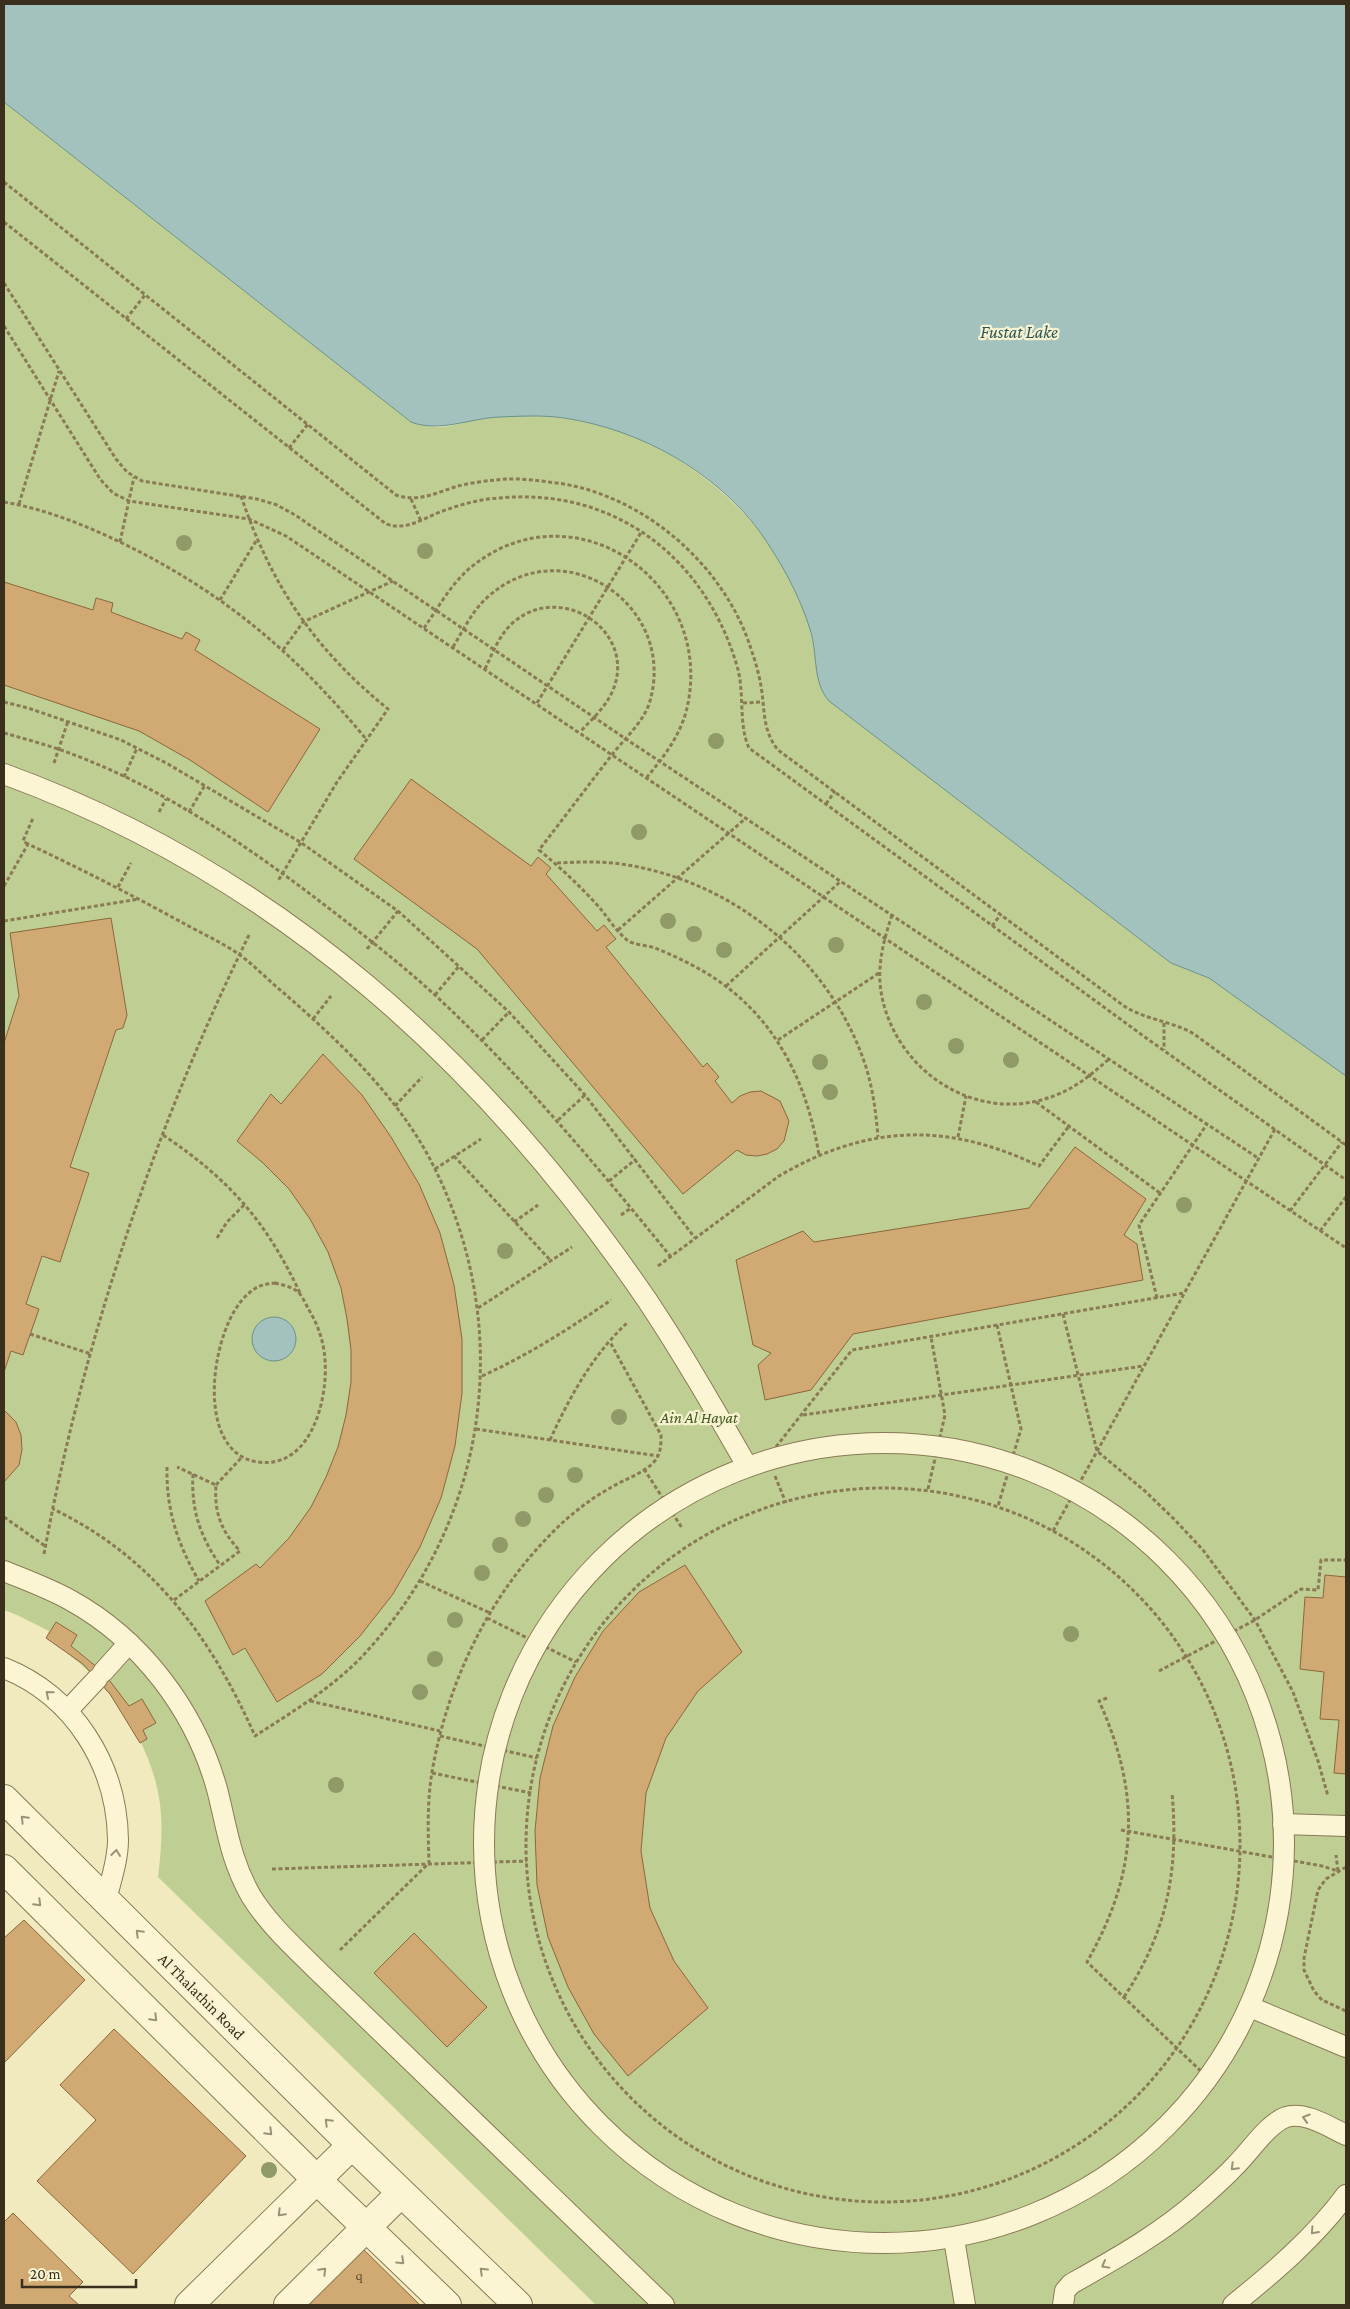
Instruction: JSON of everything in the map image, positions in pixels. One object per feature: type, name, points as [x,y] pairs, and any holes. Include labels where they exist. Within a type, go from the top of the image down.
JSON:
[{"type":"street","name":"Al Thalathin Road","points":[[4,1798],[352,2145],[518,2305]]},
{"type":"street","points":[[4,1869],[316,2179],[447,2305]]},
{"type":"street","points":[[188,2305],[352,2145]]},
{"type":"street","points":[[288,2305],[401,2193]]},
{"type":"lane","points":[[4,774],[95,810],[146,835],[212,872],[264,906],[351,971],[444,1054],[508,1120],[597,1230],[649,1303],[700,1383],[746,1466]]},
{"type":"lane","points":[[895,1442],[938,1446],[987,1456],[1011,1464],[1074,1492],[1111,1514],[1144,1540],[1175,1569],[1202,1601],[1226,1636],[1245,1671],[1272,1745],[1280,1784],[1283,1824],[1284,1859],[1281,1898],[1264,1972],[1232,2044],[1183,2111],[1154,2141],[1122,2167],[1088,2190],[1051,2209],[1012,2224],[954,2239],[911,2244],[867,2244],[824,2240],[782,2231],[740,2217],[701,2199],[664,2178],[631,2153],[600,2124],[572,2093],[547,2059],[526,2022],[510,1984],[497,1944],[484,1861],[488,1784],[495,1749],[512,1694],[537,1643],[558,1610],[581,1580],[614,1546],[667,1505],[692,1490],[746,1466],[768,1459],[835,1445],[895,1442]]},
{"type":"lane","points":[[4,1571],[70,1600],[101,1620],[153,1668],[174,1695],[206,1756],[217,1788],[229,1845],[238,1870],[268,1920],[319,1972],[664,2305]]},
{"type":"lane","points":[[68,1710],[129,1644]]},
{"type":"lane","points":[[4,1668],[42,1688],[68,1710],[84,1730],[99,1755],[110,1783],[116,1812],[118,1842],[114,1871],[106,1900]]},
{"type":"lane","points":[[1283,1824],[1340,1825]]},
{"type":"lane","points":[[1250,2007],[1346,2048]]},
{"type":"lane","points":[[1064,2305],[1065,2291],[1071,2284],[1122,2255],[1162,2229],[1200,2199],[1235,2166],[1275,2122],[1286,2118],[1304,2116],[1346,2135]]},
{"type":"lane","points":[[1233,2305],[1270,2275],[1308,2238],[1346,2195]]},
{"type":"lane","points":[[954,2239],[965,2305]]},
{"type":"path","points":[[4,182],[396,495],[411,499],[460,486],[498,480],[536,480],[582,489],[609,498],[644,515],[672,536],[698,560],[720,588],[738,619],[752,651],[761,686],[766,730],[778,750],[1124,1006],[1144,1016],[1185,1028],[1344,1144],[1325,1164],[1290,1211]]},
{"type":"path","points":[[4,222],[386,524],[401,526],[421,521],[467,503],[527,496],[558,499],[587,506],[616,517],[642,531],[669,552],[693,577],[713,605],[728,636],[738,668],[745,734],[749,748],[1164,1051],[1346,1180]]},
{"type":"path","points":[[4,283],[121,467],[134,477],[142,481],[268,501],[286,509],[626,739],[1258,1158]]},
{"type":"path","points":[[126,319],[145,295]]},
{"type":"path","points":[[4,326],[105,486],[121,498],[249,519],[280,532],[1346,1248]]},
{"type":"path","points":[[19,504],[59,370]]},
{"type":"path","points":[[289,448],[308,424]]},
{"type":"path","points":[[120,542],[134,477]]},
{"type":"path","points":[[37,1584],[61,1468],[91,1354],[126,1241],[187,1073],[264,906],[300,842],[388,708],[346,672],[303,622],[285,597],[257,540],[242,496]]},
{"type":"path","points":[[411,499],[421,521]]},
{"type":"path","points":[[4,502],[19,504],[91,528],[155,559],[220,600],[283,650],[313,678],[366,740]]},
{"type":"path","points":[[537,703],[642,531]]},
{"type":"path","points":[[424,628],[451,588],[469,569],[489,555],[511,545],[534,539],[558,537],[597,544],[626,557],[647,572],[673,606],[687,638],[691,663],[691,689],[685,714],[675,739],[647,777]]},
{"type":"path","points":[[220,600],[257,540]]},
{"type":"path","points":[[453,647],[475,610],[507,582],[526,574],[548,571],[569,572],[589,577],[608,587],[626,600],[639,618],[649,638],[653,659],[654,681],[649,702],[626,739],[539,850],[578,884],[628,941],[654,948],[679,958],[726,986],[762,1021],[778,1040],[793,1067],[805,1095],[814,1124],[819,1154]]},
{"type":"path","points":[[283,650],[303,622],[393,581]]},
{"type":"path","points":[[485,669],[503,635],[513,622],[527,612],[543,607],[559,606],[575,610],[589,617],[602,628],[611,642],[616,657],[617,674],[614,690],[606,704],[580,732]]},
{"type":"path","points":[[4,702],[60,718],[121,740],[137,748],[205,785],[258,819],[300,842],[398,911],[509,1012],[585,1095],[636,1159],[694,1238]]},
{"type":"path","points":[[743,703],[762,702]]},
{"type":"path","points":[[124,777],[137,748]]},
{"type":"path","points":[[189,812],[205,785]]},
{"type":"path","points":[[826,804],[835,792]]},
{"type":"path","points":[[618,930],[746,818]]},
{"type":"path","points":[[4,886],[28,844],[139,899],[240,955],[313,1019],[385,1093],[417,1137],[436,1169],[455,1213],[469,1260],[478,1308],[482,1376],[476,1429],[462,1490],[445,1534],[420,1582],[397,1616],[367,1652],[310,1701],[254,1736],[237,1697],[217,1659],[174,1600],[116,1546],[80,1522],[53,1509]]},
{"type":"path","points":[[556,864],[590,862],[620,864],[678,877],[714,893],[748,913],[780,937],[818,977],[836,1002],[853,1033],[866,1067],[874,1102],[878,1138]]},
{"type":"path","points":[[4,876],[8,878]]},
{"type":"path","points":[[726,986],[841,881]]},
{"type":"path","points":[[4,921],[139,899]]},
{"type":"path","points":[[992,926],[1001,914]]},
{"type":"path","points":[[892,915],[885,937],[880,973],[883,1003],[897,1038],[910,1057],[926,1074],[966,1096],[1000,1104],[1036,1101],[1055,1096],[1090,1076],[1109,1059]]},
{"type":"path","points":[[435,995],[460,966]]},
{"type":"path","points":[[778,1040],[880,973]]},
{"type":"path","points":[[482,1040],[509,1012]]},
{"type":"path","points":[[1164,1023],[1164,1051]]},
{"type":"path","points":[[558,1120],[585,1095]]},
{"type":"path","points":[[958,1138],[966,1096]]},
{"type":"path","points":[[1036,1101],[1160,1193]]},
{"type":"path","points":[[1156,1298],[1139,1225],[1207,1124]]},
{"type":"path","points":[[482,1376],[519,1358],[555,1337],[635,1283],[779,1176],[819,1154],[838,1147],[878,1138],[918,1134],[958,1138],[1012,1153],[1039,1166],[1069,1126]]},
{"type":"path","points":[[1053,1531],[1275,1129]]},
{"type":"path","points":[[163,1135],[193,1155],[221,1178],[245,1204],[276,1246],[313,1317],[321,1337],[325,1358],[326,1380],[323,1400],[317,1419],[299,1450],[286,1458],[272,1462],[257,1462],[242,1457],[226,1442],[217,1422],[216,1368],[222,1340],[234,1313],[247,1294],[262,1284],[275,1283],[288,1286],[300,1294]]},
{"type":"path","points":[[454,1156],[551,1261]]},
{"type":"path","points":[[609,1181],[636,1159]]},
{"type":"path","points":[[1320,1231],[1346,1196]]},
{"type":"path","points":[[217,1238],[227,1222],[245,1204]]},
{"type":"path","points":[[478,1308],[631,1208]]},
{"type":"path","points":[[786,1503],[768,1459],[852,1350],[1184,1293]]},
{"type":"path","points":[[550,1440],[568,1402],[591,1366],[610,1342],[649,1303]]},
{"type":"path","points":[[1063,1314],[1097,1451],[1146,1492],[1175,1520],[1214,1564],[1255,1620],[1293,1692],[1340,1825],[1338,1871]]},
{"type":"path","points":[[997,1325],[1022,1429],[998,1506]]},
{"type":"path","points":[[30,1334],[91,1354]]},
{"type":"path","points":[[928,1489],[945,1415],[931,1337]]},
{"type":"path","points":[[319,1972],[428,1863],[428,1817],[432,1773],[440,1730],[461,1670],[490,1613],[527,1560],[567,1519],[608,1489],[653,1463],[658,1456],[662,1447],[661,1435],[610,1342]]},
{"type":"path","points":[[802,1415],[1143,1366]]},
{"type":"path","points":[[476,1429],[658,1456]]},
{"type":"path","points":[[174,1600],[240,1551],[223,1530],[214,1502],[216,1484],[242,1457]]},
{"type":"path","points":[[177,1467],[216,1484]]},
{"type":"path","points":[[167,1468],[167,1487],[173,1526],[188,1563],[199,1581]]},
{"type":"path","points":[[644,1469],[682,1528]]},
{"type":"path","points":[[192,1474],[192,1493],[200,1532],[220,1566]]},
{"type":"path","points":[[856,1488],[928,1489],[976,1498],[1027,1517],[1053,1531],[1091,1554],[1125,1582],[1169,1630],[1187,1657],[1217,1714],[1231,1757],[1242,1820],[1242,1852],[1238,1899],[1216,1983],[1200,2018],[1180,2052],[1154,2080],[1096,2130],[1056,2154],[1014,2174],[970,2188],[928,2197],[885,2202],[842,2200],[800,2193],[758,2181],[718,2163],[689,2146],[638,2108],[616,2087],[590,2054],[573,2026],[552,1981],[539,1942],[530,1902],[526,1861],[530,1793],[537,1758],[555,1703],[576,1662],[594,1633],[619,1602],[666,1561],[723,1528],[786,1503],[856,1488]]},
{"type":"path","points":[[4,1517],[45,1546]]},
{"type":"path","points":[[1159,1671],[1255,1620],[1301,1589],[1318,1590],[1321,1560],[1346,1560]]},
{"type":"path","points":[[420,1582],[490,1613]]},
{"type":"path","points":[[487,1618],[576,1662]]},
{"type":"path","points":[[1107,1698],[1099,1702],[1113,1732],[1122,1764],[1128,1797],[1129,1831],[1125,1866],[1117,1899],[1104,1932],[1087,1962],[1208,2079]]},
{"type":"path","points":[[310,1701],[440,1730]]},
{"type":"path","points":[[440,1736],[537,1758]]},
{"type":"path","points":[[432,1773],[530,1793]]},
{"type":"path","points":[[1124,1998],[1146,1961],[1166,1908],[1172,1881],[1175,1840],[1172,1793]]},
{"type":"path","points":[[1121,1830],[1322,1866],[1338,1871]]},
{"type":"path","points":[[238,1870],[526,1861]]},
{"type":"path","points":[[1346,1867],[1326,1879],[1318,1890],[1304,1958],[1304,1970],[1308,1982],[1322,2000],[1346,2011]]},
{"type":"green space","name":"Ain Al Hayat","points":[[4,102],[411,422],[437,427],[494,417],[523,416],[561,418],[599,425],[635,438],[670,455],[702,476],[731,501],[757,529],[784,568],[807,620],[820,685],[829,701],[1171,963],[1209,978],[1346,1076],[1346,2305],[596,2305],[158,1877],[161,1841],[160,1804],[155,1779],[135,1731],[105,1688],[67,1653],[46,1638],[49,1631],[4,1610]]},
{"type":"water","name":"Fustat Lake","points":[[4,4],[1346,4],[1346,1076],[1209,978],[1171,963],[829,701],[820,685],[812,638],[806,616],[782,567],[760,532],[742,510],[698,472],[673,456],[620,432],[564,418],[540,416],[500,417],[444,426],[422,425],[411,422],[4,102]]},
{"type":"water","points":[[278,1317],[290,1323],[295,1331],[295,1347],[290,1355],[282,1360],[270,1361],[258,1355],[253,1347],[252,1335],[258,1323],[266,1318]]},
{"type":"building","points":[[4,582],[93,610],[96,598],[113,603],[111,612],[182,639],[186,632],[200,640],[195,650],[320,729],[268,812],[190,760],[139,731],[4,685]]},
{"type":"building","points":[[411,779],[531,866],[538,857],[551,868],[546,874],[597,931],[604,925],[616,939],[606,947],[703,1067],[707,1063],[719,1077],[715,1081],[732,1103],[740,1096],[750,1092],[761,1091],[780,1101],[789,1121],[784,1141],[777,1149],[757,1156],[746,1155],[737,1150],[683,1194],[477,949],[354,859]]},
{"type":"building","points":[[111,918],[127,1015],[123,1028],[116,1030],[70,1167],[89,1173],[60,1262],[42,1256],[26,1304],[39,1309],[23,1355],[11,1351],[4,1372],[4,1043],[19,996],[10,933]]},
{"type":"building","points":[[323,1054],[362,1095],[391,1137],[419,1184],[440,1233],[454,1285],[462,1339],[462,1393],[455,1446],[441,1498],[420,1547],[393,1594],[360,1636],[322,1674],[277,1702],[245,1648],[233,1655],[205,1601],[256,1564],[260,1568],[289,1538],[311,1507],[338,1447],[346,1415],[351,1382],[351,1350],[341,1288],[328,1252],[310,1219],[289,1189],[237,1141],[271,1094],[281,1104]]},
{"type":"building","points":[[1075,1147],[1146,1199],[1124,1235],[1137,1244],[1143,1280],[853,1334],[811,1390],[765,1400],[758,1365],[771,1353],[753,1345],[736,1260],[803,1231],[814,1242],[1029,1208]]},
{"type":"building","points":[[4,1410],[16,1422],[21,1435],[22,1450],[19,1465],[4,1482]]},
{"type":"building","points":[[685,1565],[742,1652],[698,1691],[666,1738],[646,1793],[641,1851],[650,1908],[674,1961],[708,2008],[628,2076],[594,2034],[568,1987],[548,1937],[537,1885],[535,1831],[540,1778],[553,1726],[575,1677],[603,1631],[639,1592]]},
{"type":"building","points":[[1325,1575],[1346,1577],[1346,1774],[1334,1773],[1339,1720],[1320,1719],[1324,1672],[1300,1669],[1305,1597],[1323,1598]]},
{"type":"building","points":[[56,1622],[77,1635],[71,1646],[103,1672],[129,1706],[142,1699],[156,1723],[143,1730],[147,1739],[140,1743],[110,1694],[83,1664],[46,1638]]},
{"type":"building","points":[[24,1920],[85,1980],[4,2063],[4,1938]]},
{"type":"building","points":[[414,1933],[487,2007],[447,2047],[374,1973]]},
{"type":"building","points":[[114,2029],[246,2156],[133,2274],[37,2181],[96,2120],[60,2085]]},
{"type":"building","points":[[13,2213],[83,2282],[69,2296],[79,2305],[4,2305],[4,2222]]},
{"type":"building","points":[[359,2245],[420,2305],[299,2305]]}]
